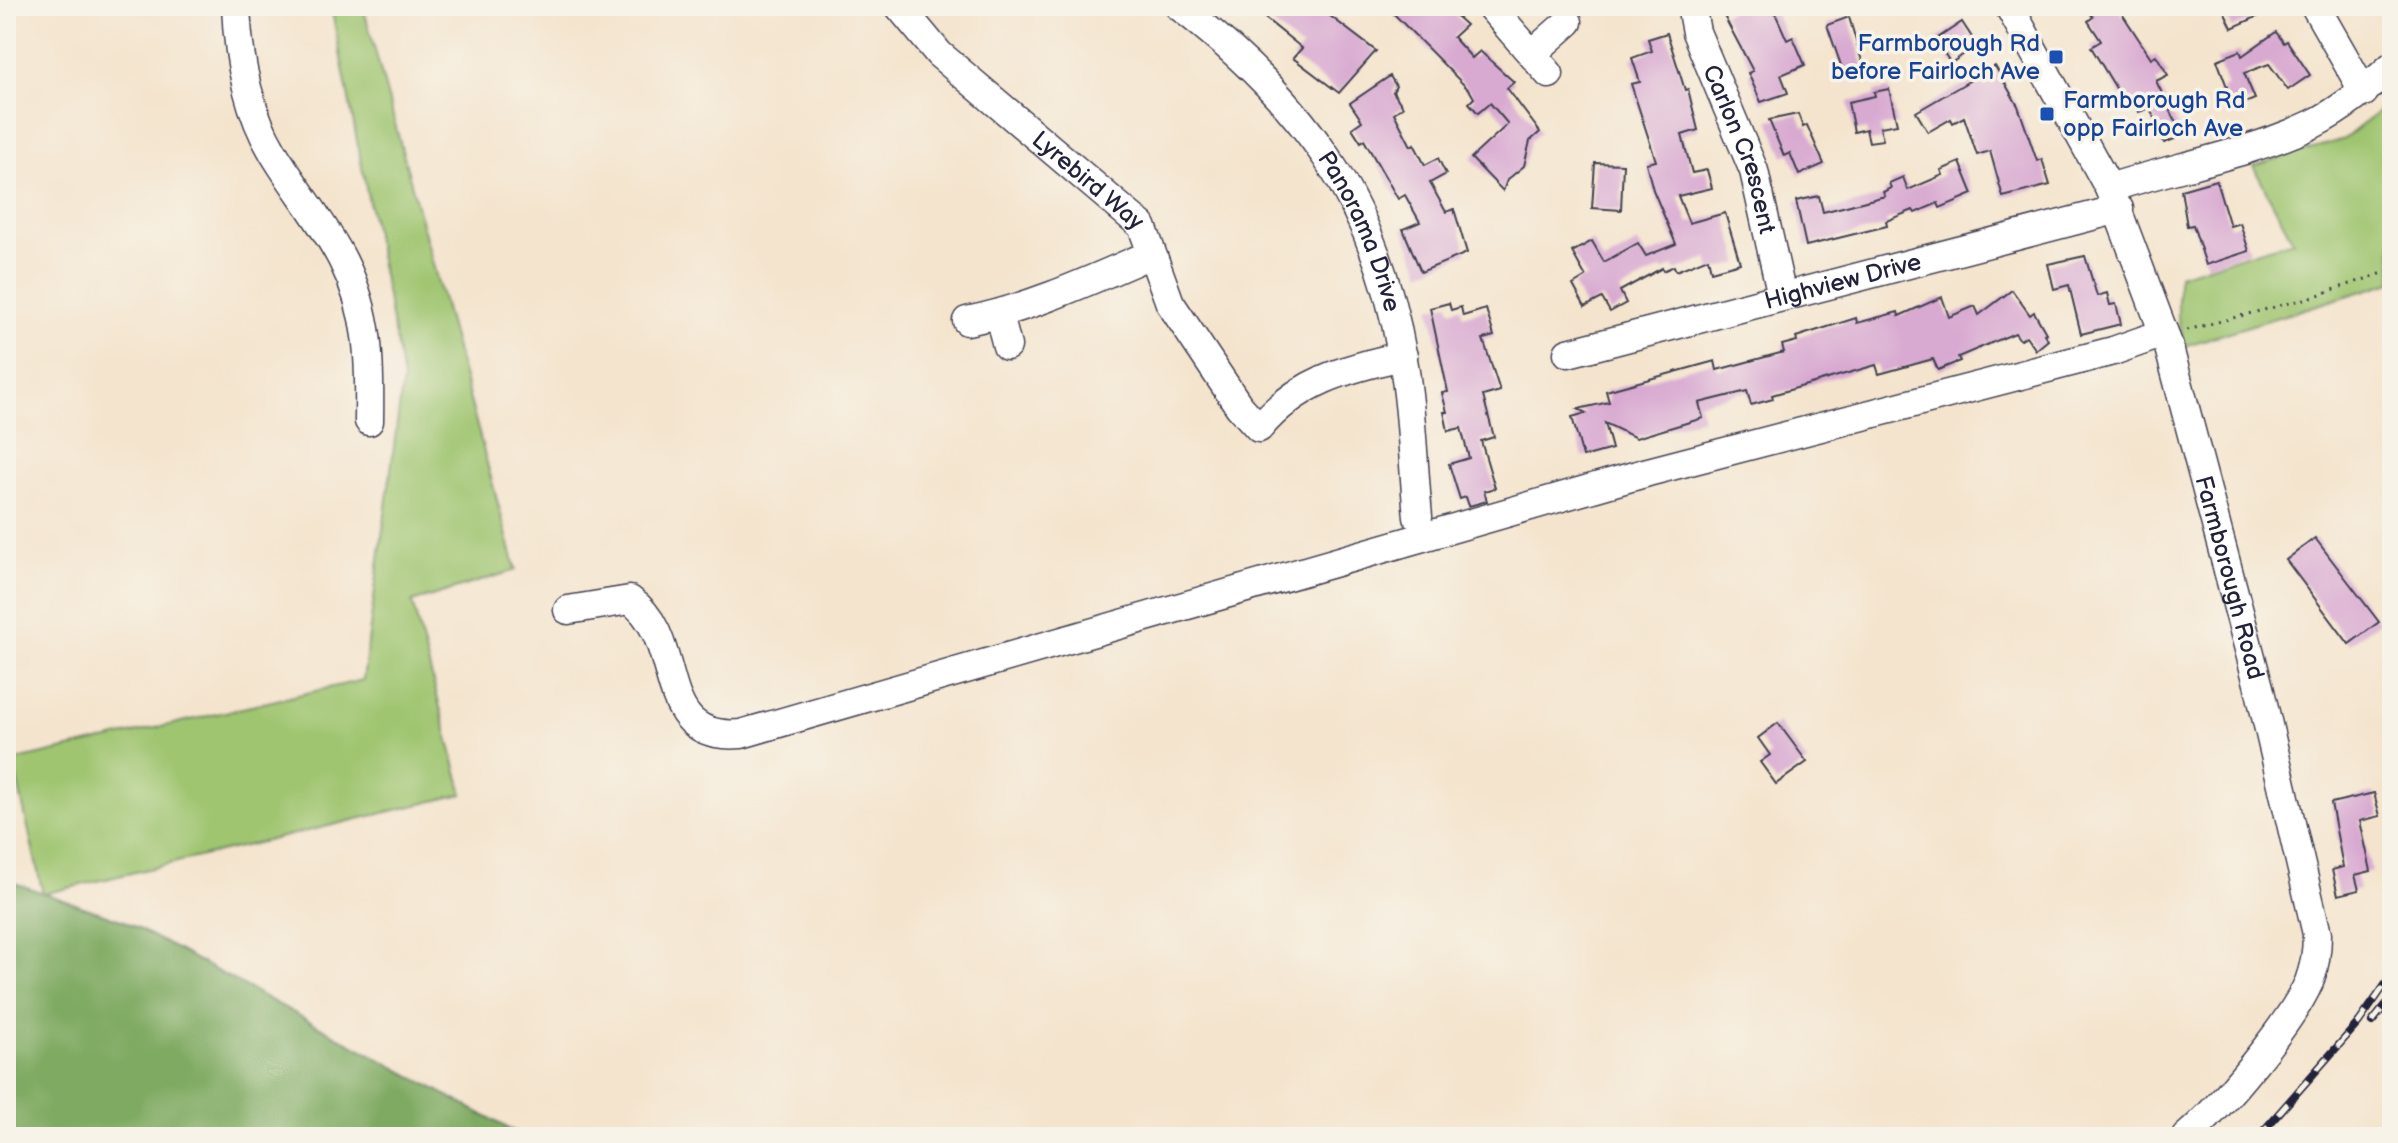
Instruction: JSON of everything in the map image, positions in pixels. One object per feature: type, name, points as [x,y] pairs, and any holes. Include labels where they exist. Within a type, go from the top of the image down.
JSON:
[{"type":"street","points":[[236,6],[245,83],[258,120],[271,149],[342,260],[359,302],[370,345],[369,421]]},
{"type":"street","name":"Lyrebird Way","points":[[899,6],[939,54],[1142,226],[1170,303],[1239,406],[1255,439],[1276,407],[1310,383],[1353,367],[1403,356]]},
{"type":"street","name":"Panorama Drive","points":[[1179,6],[1267,80],[1316,139],[1356,210],[1379,263],[1403,356],[1418,517]]},
{"type":"street","points":[[1490,6],[1541,63],[1568,22]]},
{"type":"street","name":"Carlon Crescent","points":[[1691,6],[1696,32],[1754,171],[1782,296]]},
{"type":"street","name":"Farmborough Road","points":[[2009,6],[2114,198],[2164,333],[2257,677],[2317,934],[2317,957],[2299,1000],[2211,1115],[2186,1137]]},
{"type":"street","points":[[2315,6],[2364,92]]},
{"type":"street","name":"Highview Drive","points":[[1568,353],[1782,296],[2114,198],[2294,132],[2364,92],[2392,66]]},
{"type":"street","points":[[967,321],[999,315],[1151,254]]},
{"type":"street","points":[[999,315],[1007,346]]},
{"type":"street","points":[[568,610],[630,600],[646,611],[656,628],[681,706],[696,728],[719,736],[741,734],[1648,472],[2113,351],[2164,333]]},
{"type":"path","points":[[2164,333],[2309,298],[2392,270]]},
{"type":"green space","points":[[331,6],[363,6],[516,570],[412,602],[463,794],[43,894],[13,761],[363,680],[403,379]]},
{"type":"green space","points":[[2392,101],[2392,282],[2184,346],[2178,318],[2178,275],[2293,241],[2253,166],[2344,139]]},
{"type":"green space","points":[[6,880],[124,921],[524,1137],[6,1137]]},
{"type":"building","points":[[1250,6],[1317,6],[1376,51],[1339,93],[1293,58],[1302,48]]},
{"type":"building","points":[[1386,6],[1445,6],[1466,25],[1453,37],[1472,58],[1480,51],[1514,82],[1507,88],[1540,132],[1530,141],[1524,166],[1507,180],[1503,191],[1471,158],[1508,124],[1490,103],[1478,113],[1469,103],[1474,98],[1470,91]]},
{"type":"building","points":[[1732,6],[1772,6],[1787,40],[1793,37],[1805,65],[1781,75],[1788,93],[1761,102],[1748,73],[1753,71],[1723,14],[1733,10]]},
{"type":"building","points":[[2085,6],[2117,6],[2151,58],[2156,55],[2168,75],[2156,81],[2183,136],[2164,143],[2150,108],[2139,112],[2137,104],[2128,108],[2091,47],[2101,41],[2088,21],[2093,17]]},
{"type":"building","points":[[2222,6],[2281,6],[2232,28]]},
{"type":"building","points":[[1849,17],[1864,68],[1844,74],[1827,25]]},
{"type":"building","points":[[1962,22],[1977,45],[1951,63],[1935,40]]},
{"type":"building","points":[[2276,32],[2284,43],[2287,41],[2310,75],[2288,90],[2269,64],[2244,73],[2255,99],[2230,109],[2222,89],[2227,87],[2217,60],[2240,51],[2242,56]]},
{"type":"building","points":[[1667,33],[1685,90],[1688,89],[1698,130],[1682,135],[1692,173],[1707,170],[1712,188],[1678,196],[1689,223],[1725,213],[1740,263],[1711,271],[1708,258],[1676,271],[1674,266],[1663,271],[1662,268],[1620,291],[1626,303],[1610,312],[1602,298],[1585,307],[1573,285],[1586,277],[1572,252],[1592,241],[1604,262],[1638,243],[1646,256],[1676,244],[1653,190],[1646,163],[1656,161],[1631,84],[1640,82],[1632,58],[1652,51],[1648,39]]},
{"type":"building","points":[[1995,66],[2018,106],[2037,161],[2042,159],[2050,185],[2003,197],[1990,151],[1977,155],[1964,117],[1953,123],[1951,119],[1928,132],[1916,112]]},
{"type":"building","points":[[1390,76],[1396,86],[1393,92],[1403,107],[1394,113],[1411,146],[1414,144],[1425,165],[1438,158],[1446,174],[1430,183],[1446,212],[1454,209],[1467,253],[1421,272],[1403,229],[1420,222],[1405,195],[1398,199],[1364,140],[1361,142],[1352,128],[1362,121],[1350,103]]},
{"type":"building","points":[[1889,89],[1897,124],[1880,127],[1883,140],[1869,142],[1866,129],[1854,132],[1848,102],[1875,96],[1874,92]]},
{"type":"building","points":[[1798,114],[1803,127],[1807,125],[1824,164],[1799,175],[1790,153],[1784,156],[1769,120]]},
{"type":"building","points":[[1960,162],[1973,194],[1940,208],[1938,203],[1915,213],[1913,210],[1886,221],[1887,226],[1806,246],[1796,201],[1819,196],[1823,212],[1885,196],[1883,192],[1891,188],[1889,183],[1903,177],[1908,190],[1943,175],[1941,170]]},
{"type":"building","points":[[1595,163],[1623,164],[1621,210],[1592,208]]},
{"type":"building","points":[[2216,180],[2230,226],[2240,223],[2249,251],[2206,265],[2193,225],[2187,226],[2181,190]]},
{"type":"building","points":[[2085,256],[2097,296],[2107,293],[2110,305],[2116,304],[2121,324],[2081,334],[2069,285],[2054,289],[2048,264]]},
{"type":"building","points":[[2012,290],[2030,315],[2034,312],[2046,333],[2048,340],[2036,350],[2026,336],[2020,340],[2015,333],[1958,357],[1960,361],[1938,370],[1933,359],[1879,374],[1876,365],[1772,395],[1773,399],[1751,405],[1747,391],[1699,403],[1703,418],[1636,438],[1605,423],[1612,449],[1583,457],[1572,417],[1586,413],[1578,409],[1609,402],[1606,391],[1715,361],[1717,370],[1784,352],[1782,345],[1797,341],[1796,337],[1856,318],[1857,323],[1898,312],[1899,316],[1942,297],[1949,317],[1975,306],[1979,315]]},
{"type":"building","points":[[1449,303],[1451,310],[1461,307],[1463,316],[1486,309],[1494,336],[1483,339],[1500,391],[1483,396],[1494,437],[1481,441],[1495,488],[1484,491],[1487,501],[1469,506],[1466,497],[1460,499],[1449,464],[1469,458],[1461,428],[1448,431],[1442,393],[1448,392],[1430,308]]},
{"type":"building","points":[[2315,538],[2379,622],[2349,644],[2286,560]]},
{"type":"building","points":[[1778,723],[1807,762],[1776,784],[1760,762],[1770,755],[1758,738]]},
{"type":"building","points":[[2374,793],[2380,816],[2360,821],[2371,871],[2355,875],[2359,890],[2338,895],[2332,870],[2343,867],[2331,803]]},
{"type":"railway","points":[[2258,1137],[2359,1022],[2392,975]]},
{"type":"railway","points":[[2372,1022],[2392,997]]},
{"type":"place","name":"Farmborough Rd before Fairloch Ave","points":[[2056,57]]},
{"type":"place","name":"Farmborough Rd opp Fairloch Ave","points":[[2047,114]]}]
